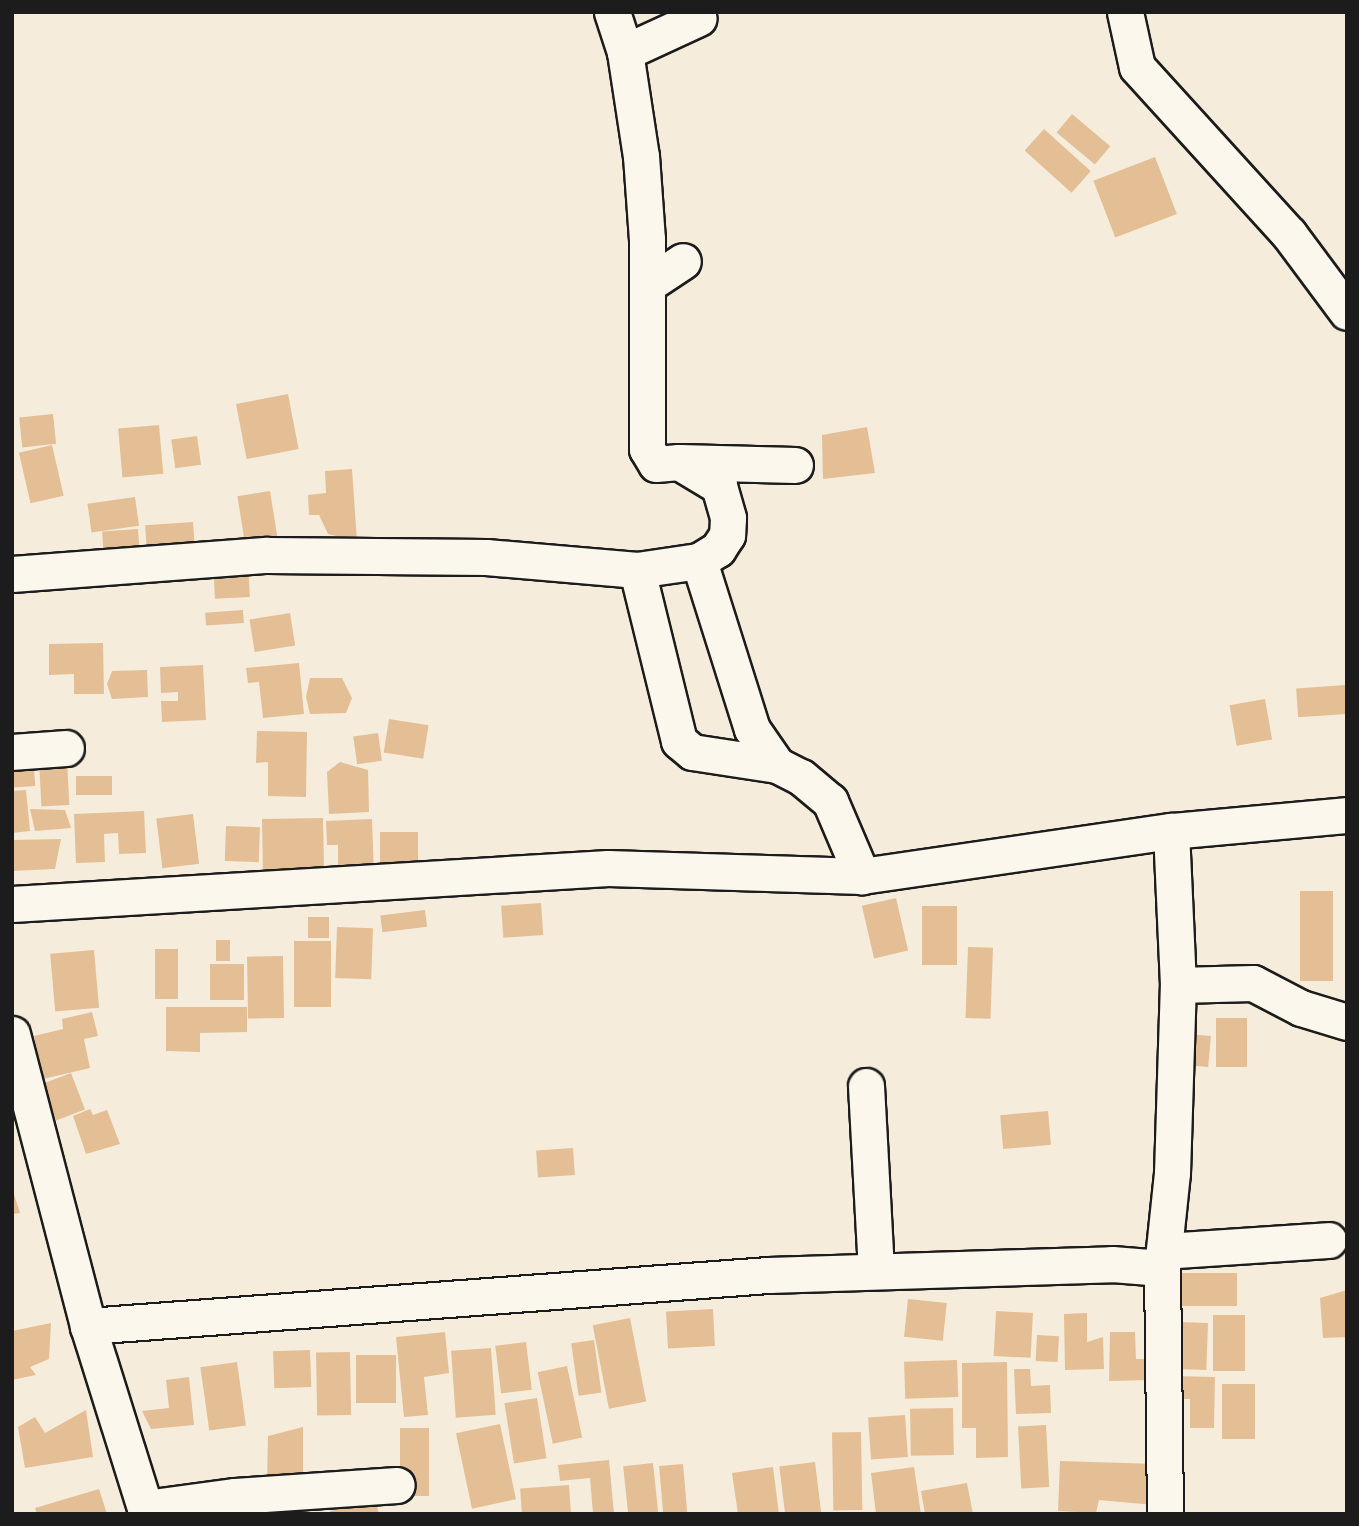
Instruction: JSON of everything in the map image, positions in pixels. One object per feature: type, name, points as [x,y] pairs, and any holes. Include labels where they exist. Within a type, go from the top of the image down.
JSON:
[{"type":"street","points":[[612,12],[625,52],[640,156],[647,285],[647,449],[656,464],[680,462],[795,465]]},
{"type":"street","points":[[1125,12],[1138,68],[1289,234],[1347,312]]},
{"type":"street","points":[[625,52],[699,18]]},
{"type":"street","points":[[647,285],[683,261]]},
{"type":"street","points":[[12,574],[267,555],[474,557],[637,570],[699,561],[718,549],[727,534],[728,518],[719,486],[680,462]]},
{"type":"street","points":[[699,561],[752,729],[777,765]]},
{"type":"street","points":[[637,570],[678,741],[692,752],[777,765],[801,777],[830,801],[862,876]]},
{"type":"street","points":[[12,752],[66,748]]},
{"type":"street","points":[[12,904],[608,868],[862,876],[1171,831],[1347,815]]},
{"type":"street","points":[[1165,1514],[1163,1259],[1172,1174],[1178,985],[1171,831]]},
{"type":"street","points":[[1178,985],[1253,983],[1301,1008],[1347,1022]]},
{"type":"street","points":[[12,1034],[88,1326],[146,1511],[235,1496],[397,1485]]},
{"type":"street","points":[[866,1086],[876,1272]]},
{"type":"street","points":[[88,1326],[768,1275],[1112,1264],[1329,1240]]},
{"type":"building","points":[[1072,114],[1110,146],[1095,165],[1057,132]]},
{"type":"building","points":[[1044,129],[1091,171],[1071,193],[1025,151]]},
{"type":"building","points":[[1155,157],[1177,214],[1115,238],[1093,181]]},
{"type":"building","points":[[288,394],[299,449],[247,459],[236,404]]},
{"type":"building","points":[[53,414],[56,444],[22,447],[19,418]]},
{"type":"building","points":[[159,425],[163,474],[122,477],[118,429]]},
{"type":"building","points":[[867,427],[875,473],[823,479],[822,435]]},
{"type":"building","points":[[197,436],[201,465],[175,468],[171,440]]},
{"type":"building","points":[[52,445],[64,496],[31,503],[19,453]]},
{"type":"building","points":[[352,469],[357,541],[328,534],[319,515],[309,515],[308,495],[326,493],[325,471]]},
{"type":"building","points":[[270,491],[278,543],[246,549],[237,496]]},
{"type":"building","points":[[135,497],[139,526],[92,532],[87,504]]},
{"type":"building","points":[[193,522],[195,551],[147,554],[145,525]]},
{"type":"building","points":[[138,529],[140,557],[104,559],[102,532]]},
{"type":"building","points":[[248,561],[250,597],[215,599],[213,563]]},
{"type":"building","points":[[243,610],[244,623],[206,626],[205,613]]},
{"type":"building","points":[[290,613],[295,646],[255,652],[250,619]]},
{"type":"building","points":[[103,643],[104,694],[74,694],[74,674],[49,675],[49,644]]},
{"type":"building","points":[[299,663],[304,714],[263,718],[259,682],[248,683],[246,668]]},
{"type":"building","points":[[203,665],[206,720],[162,722],[161,701],[178,701],[178,692],[161,693],[160,667]]},
{"type":"building","points":[[147,670],[148,697],[112,699],[107,684],[112,671]]},
{"type":"building","points":[[310,678],[342,678],[352,698],[346,713],[310,714],[306,697]]},
{"type":"building","points":[[1345,685],[1347,714],[1298,717],[1296,688]]},
{"type":"building","points":[[1265,699],[1272,739],[1237,746],[1230,705]]},
{"type":"building","points":[[389,719],[429,725],[423,759],[384,753]]},
{"type":"building","points":[[257,731],[307,732],[306,797],[268,796],[268,762],[256,763]]},
{"type":"building","points":[[378,733],[382,761],[357,764],[353,736]]},
{"type":"building","points":[[33,754],[35,786],[14,787],[12,755]]},
{"type":"building","points":[[67,760],[69,805],[41,806],[39,761]]},
{"type":"building","points":[[340,762],[368,770],[369,812],[329,814],[327,772]]},
{"type":"building","points":[[76,776],[112,776],[112,795],[76,795]]},
{"type":"building","points":[[26,790],[30,831],[12,833],[12,791]]},
{"type":"building","points":[[30,809],[65,810],[71,828],[35,831]]},
{"type":"building","points":[[144,811],[146,853],[119,854],[118,833],[104,834],[105,862],[76,863],[74,814]]},
{"type":"building","points":[[193,814],[199,864],[162,868],[156,819]]},
{"type":"building","points":[[323,818],[324,868],[284,869],[284,879],[263,879],[262,819]]},
{"type":"building","points":[[372,819],[374,875],[338,877],[338,845],[327,845],[326,821]]},
{"type":"building","points":[[226,826],[260,827],[259,862],[225,861]]},
{"type":"building","points":[[380,832],[418,832],[418,876],[380,876]]},
{"type":"building","points":[[61,839],[55,869],[12,871],[12,840]]},
{"type":"building","points":[[1300,891],[1333,891],[1333,981],[1300,981]]},
{"type":"building","points":[[896,898],[908,951],[874,958],[862,906]]},
{"type":"building","points":[[541,903],[543,935],[503,938],[501,906]]},
{"type":"building","points":[[922,906],[957,906],[957,965],[922,965]]},
{"type":"building","points":[[425,910],[427,927],[382,932],[380,915]]},
{"type":"building","points":[[308,917],[329,917],[329,938],[308,938]]},
{"type":"building","points":[[337,927],[373,928],[371,979],[335,978]]},
{"type":"building","points":[[216,940],[230,940],[230,961],[216,961]]},
{"type":"building","points":[[294,941],[331,941],[331,1007],[294,1007]]},
{"type":"building","points":[[968,947],[993,948],[991,1019],[966,1018]]},
{"type":"building","points":[[155,949],[178,949],[178,999],[155,999]]},
{"type":"building","points":[[94,950],[99,1008],[55,1012],[50,954]]},
{"type":"building","points":[[283,956],[284,1018],[248,1019],[247,957]]},
{"type":"building","points":[[210,964],[244,964],[244,1000],[210,1000]]},
{"type":"building","points":[[166,1007],[247,1007],[247,1032],[200,1033],[200,1052],[166,1051]]},
{"type":"building","points":[[92,1012],[98,1036],[84,1039],[90,1068],[43,1079],[34,1036],[63,1029],[62,1019]]},
{"type":"building","points":[[1216,1018],[1247,1018],[1247,1067],[1216,1067]]},
{"type":"building","points":[[1187,1034],[1211,1036],[1208,1067],[1184,1065]]},
{"type":"building","points":[[71,1073],[85,1109],[56,1121],[42,1084]]},
{"type":"building","points":[[90,1109],[93,1115],[107,1110],[120,1144],[86,1154],[73,1116]]},
{"type":"building","points":[[1048,1111],[1051,1145],[1003,1149],[1000,1115]]},
{"type":"building","points":[[573,1148],[575,1175],[538,1178],[536,1151]]},
{"type":"building","points":[[13,1191],[20,1213],[12,1214]]},
{"type":"building","points":[[1172,1273],[1237,1273],[1237,1306],[1172,1306]]},
{"type":"building","points":[[1347,1290],[1347,1337],[1323,1338],[1320,1298]]},
{"type":"building","points":[[908,1299],[947,1303],[943,1341],[904,1337]]},
{"type":"building","points":[[713,1309],[715,1346],[668,1348],[666,1311]]},
{"type":"building","points":[[996,1311],[1033,1313],[1031,1358],[994,1356]]},
{"type":"building","points":[[1087,1313],[1087,1342],[1103,1337],[1104,1369],[1065,1370],[1064,1314]]},
{"type":"building","points":[[1213,1315],[1245,1315],[1245,1371],[1213,1371]]},
{"type":"building","points":[[630,1318],[646,1401],[609,1409],[593,1325]]},
{"type":"building","points":[[1179,1322],[1208,1323],[1206,1370],[1177,1369]]},
{"type":"building","points":[[51,1323],[49,1359],[30,1367],[36,1375],[12,1380],[12,1331]]},
{"type":"building","points":[[445,1332],[449,1373],[424,1377],[428,1415],[404,1417],[396,1337]]},
{"type":"building","points":[[1110,1332],[1135,1332],[1136,1359],[1150,1359],[1150,1380],[1109,1381]]},
{"type":"building","points":[[1037,1335],[1059,1336],[1058,1362],[1036,1361]]},
{"type":"building","points":[[594,1340],[601,1392],[579,1396],[571,1343]]},
{"type":"building","points":[[526,1342],[532,1390],[501,1393],[495,1346]]},
{"type":"building","points":[[491,1348],[496,1415],[456,1418],[451,1351]]},
{"type":"building","points":[[310,1350],[311,1387],[274,1388],[273,1351]]},
{"type":"building","points":[[350,1352],[351,1415],[317,1416],[316,1353]]},
{"type":"building","points":[[356,1355],[396,1355],[396,1403],[356,1403]]},
{"type":"building","points":[[957,1360],[958,1397],[905,1399],[904,1362]]},
{"type":"building","points":[[237,1362],[246,1425],[209,1431],[200,1367]]},
{"type":"building","points":[[1007,1362],[1008,1457],[976,1458],[976,1428],[962,1428],[962,1363]]},
{"type":"building","points":[[567,1366],[582,1437],[553,1444],[538,1372]]},
{"type":"building","points":[[1014,1369],[1030,1369],[1031,1386],[1050,1385],[1051,1413],[1016,1414]]},
{"type":"building","points":[[1174,1376],[1215,1377],[1214,1428],[1190,1428],[1190,1399],[1174,1399]]},
{"type":"building","points":[[189,1377],[194,1425],[151,1429],[142,1411],[169,1408],[166,1380]]},
{"type":"building","points":[[1222,1384],[1255,1384],[1255,1439],[1222,1439]]},
{"type":"building","points":[[537,1398],[547,1458],[514,1463],[504,1403]]},
{"type":"building","points":[[953,1408],[954,1455],[911,1456],[910,1409]]},
{"type":"building","points":[[86,1410],[93,1457],[25,1468],[18,1427],[35,1417],[45,1433]]},
{"type":"building","points":[[905,1415],[908,1457],[871,1459],[868,1418]]},
{"type":"building","points":[[500,1424],[516,1499],[472,1509],[456,1433]]},
{"type":"building","points":[[1046,1425],[1049,1487],[1021,1488],[1018,1426]]},
{"type":"building","points":[[303,1427],[303,1482],[267,1482],[268,1436]]},
{"type":"building","points":[[400,1428],[429,1428],[429,1496],[400,1496]]},
{"type":"building","points":[[861,1432],[862,1510],[833,1510],[832,1433]]},
{"type":"building","points":[[609,1460],[614,1514],[593,1514],[590,1478],[560,1481],[558,1465]]},
{"type":"building","points":[[1060,1461],[1157,1464],[1154,1505],[1099,1500],[1096,1513],[1058,1511]]},
{"type":"building","points":[[815,1462],[821,1514],[785,1514],[779,1466]]},
{"type":"building","points":[[653,1463],[658,1514],[628,1514],[623,1466]]},
{"type":"building","points":[[683,1464],[687,1514],[663,1514],[659,1466]]},
{"type":"building","points":[[773,1467],[779,1514],[738,1514],[732,1473]]},
{"type":"building","points":[[914,1467],[921,1514],[876,1514],[871,1473]]},
{"type":"building","points":[[967,1483],[973,1514],[925,1514],[921,1491]]},
{"type":"building","points":[[569,1485],[571,1514],[522,1514],[520,1488]]},
{"type":"building","points":[[99,1489],[107,1514],[37,1514],[35,1508]]},
{"type":"building","points":[[376,1502],[379,1514],[331,1514],[330,1511]]}]
